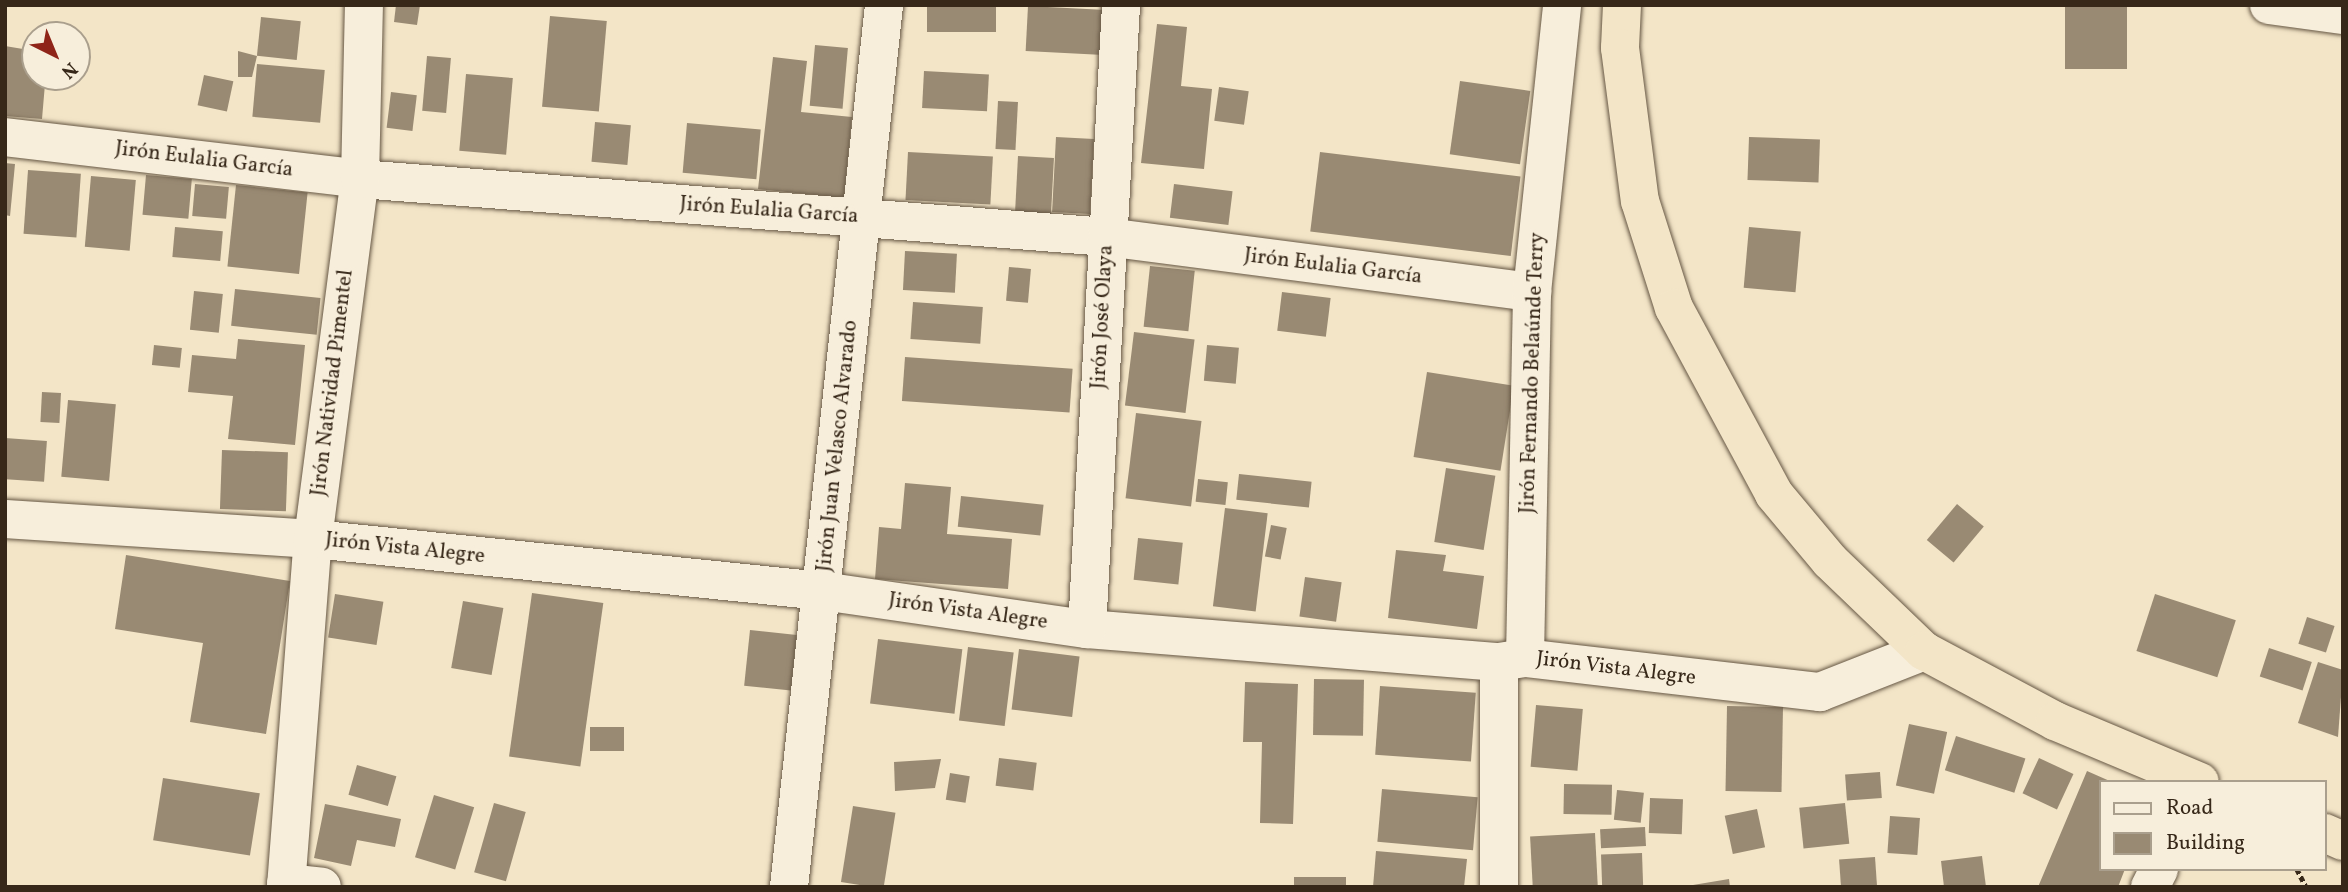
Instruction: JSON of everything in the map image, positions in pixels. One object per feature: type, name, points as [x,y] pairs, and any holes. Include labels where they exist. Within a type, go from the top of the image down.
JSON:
[{"type":"highway","points":[[1622,5],[1620,48],[1640,201],[1674,308],[1774,494],[1830,561],[1924,651],[2055,721],[2195,780]]},
{"type":"highway","points":[[2327,834],[2343,841]]},
{"type":"street","name":"Jirón Natividad Pimentel","points":[[298,886],[313,539],[360,179],[364,5]]},
{"type":"street","name":"Jirón Juan Velasco Alvarado","points":[[789,887],[884,5]]},
{"type":"street","name":"Jirón José Olaya","points":[[1087,629],[1121,5]]},
{"type":"street","name":"Jirón Fernando Belaúnde Terry","points":[[1499,887],[1532,292],[1562,5]]},
{"type":"street","points":[[2269,5],[2343,15]]},
{"type":"street","name":"Jirón Eulalia García","points":[[5,137],[360,179],[1107,237],[1532,292]]},
{"type":"street","name":"Jirón Vista Alegre","points":[[5,519],[313,539],[822,591],[1087,629],[1511,660],[1820,692],[1924,651]]},
{"type":"street","points":[[2150,887],[2158,871]]},
{"type":"path","points":[[2298,871],[2306,887]]},
{"type":"building","points":[[396,5],[420,5],[417,25],[394,22]]},
{"type":"building","points":[[927,5],[996,5],[996,32],[927,32]]},
{"type":"building","points":[[2065,5],[2127,5],[2127,69],[2065,69]]},
{"type":"building","points":[[1028,6],[1111,10],[1109,55],[1026,51]]},
{"type":"building","points":[[550,16],[607,21],[599,112],[542,107]]},
{"type":"building","points":[[261,17],[301,21],[297,60],[257,56]]},
{"type":"building","points":[[1157,24],[1187,27],[1181,86],[1212,89],[1204,169],[1141,163]]},
{"type":"building","points":[[815,45],[848,48],[843,109],[810,106]]},
{"type":"building","points":[[5,46],[21,49],[21,91],[44,91],[42,119],[5,116]]},
{"type":"building","points":[[238,51],[257,56],[252,77],[238,77]]},
{"type":"building","points":[[427,56],[451,58],[446,113],[422,111]]},
{"type":"building","points":[[773,57],[807,61],[801,112],[852,117],[844,198],[758,189]]},
{"type":"building","points":[[257,64],[325,70],[320,123],[252,117]]},
{"type":"building","points":[[924,71],[989,74],[987,111],[922,108]]},
{"type":"building","points":[[466,74],[513,78],[506,155],[459,151]]},
{"type":"building","points":[[204,75],[233,81],[227,112],[198,105]]},
{"type":"building","points":[[1460,81],[1530,91],[1520,164],[1450,154]]},
{"type":"building","points":[[1219,87],[1249,91],[1244,125],[1214,121]]},
{"type":"building","points":[[391,92],[417,95],[412,131],[387,128]]},
{"type":"building","points":[[998,101],[1018,102],[1015,150],[995,149]]},
{"type":"building","points":[[595,122],[631,125],[627,165],[592,162]]},
{"type":"building","points":[[687,123],[761,129],[756,179],[683,173]]},
{"type":"building","points":[[1056,137],[1094,139],[1090,214],[1052,212]]},
{"type":"building","points":[[1749,137],[1820,139],[1818,182],[1747,180]]},
{"type":"building","points":[[908,152],[993,156],[990,204],[905,200]]},
{"type":"building","points":[[1320,152],[1520,177],[1511,256],[1310,231]]},
{"type":"building","points":[[1018,156],[1054,158],[1051,223],[1015,221]]},
{"type":"building","points":[[5,163],[15,164],[10,216],[5,215]]},
{"type":"building","points":[[28,170],[81,174],[76,238],[24,234]]},
{"type":"building","points":[[146,175],[192,179],[188,219],[143,215]]},
{"type":"building","points":[[91,176],[136,180],[130,251],[85,247]]},
{"type":"building","points":[[195,184],[229,187],[226,219],[192,216]]},
{"type":"building","points":[[1174,184],[1233,191],[1228,225],[1170,218]]},
{"type":"building","points":[[236,185],[308,193],[299,274],[227,267]]},
{"type":"building","points":[[175,227],[223,231],[220,261],[172,257]]},
{"type":"building","points":[[1749,227],[1801,232],[1795,292],[1744,288]]},
{"type":"building","points":[[905,251],[957,254],[955,293],[903,290]]},
{"type":"building","points":[[1150,266],[1195,271],[1188,331],[1144,327]]},
{"type":"building","points":[[1009,267],[1031,269],[1028,303],[1006,301]]},
{"type":"building","points":[[235,289],[321,298],[317,335],[231,326]]},
{"type":"building","points":[[194,291],[223,294],[219,333],[190,330]]},
{"type":"building","points":[[1282,292],[1331,298],[1326,337],[1277,331]]},
{"type":"building","points":[[913,302],[983,307],[980,344],[910,339]]},
{"type":"building","points":[[1134,332],[1195,339],[1186,413],[1125,405]]},
{"type":"building","points":[[238,339],[305,345],[295,445],[228,439],[233,396],[188,392],[192,355],[236,359]]},
{"type":"building","points":[[154,345],[182,348],[180,368],[152,365]]},
{"type":"building","points":[[1207,345],[1239,348],[1236,384],[1204,381]]},
{"type":"building","points":[[905,357],[1073,369],[1070,413],[902,401]]},
{"type":"building","points":[[1427,372],[1514,386],[1500,471],[1414,457]]},
{"type":"building","points":[[42,392],[61,393],[59,423],[40,422]]},
{"type":"building","points":[[68,400],[116,404],[109,481],[61,477]]},
{"type":"building","points":[[1136,413],[1202,421],[1191,506],[1126,498]]},
{"type":"building","points":[[5,438],[47,441],[44,482],[5,479]]},
{"type":"building","points":[[222,450],[288,452],[286,511],[220,509]]},
{"type":"building","points":[[1446,468],[1495,476],[1484,550],[1434,542]]},
{"type":"building","points":[[1239,474],[1312,482],[1309,507],[1236,500]]},
{"type":"building","points":[[1198,479],[1228,482],[1225,505],[1196,502]]},
{"type":"building","points":[[905,483],[951,487],[947,534],[1012,539],[1008,589],[875,579],[879,527],[901,529]]},
{"type":"building","points":[[961,496],[1044,505],[1040,536],[958,527]]},
{"type":"building","points":[[1957,504],[1984,526],[1954,563],[1927,540]]},
{"type":"building","points":[[1225,508],[1268,513],[1256,612],[1213,606]]},
{"type":"building","points":[[1271,525],[1287,528],[1281,559],[1265,556]]},
{"type":"building","points":[[1138,538],[1183,543],[1178,584],[1134,580]]},
{"type":"building","points":[[1396,550],[1446,555],[1443,571],[1484,576],[1477,629],[1388,618]]},
{"type":"building","points":[[126,555],[290,581],[266,734],[190,722],[203,643],[115,629]]},
{"type":"building","points":[[1305,577],[1342,582],[1336,622],[1299,617]]},
{"type":"building","points":[[532,593],[603,603],[580,766],[509,756]]},
{"type":"building","points":[[335,594],[383,602],[377,645],[328,637]]},
{"type":"building","points":[[2155,594],[2236,620],[2217,677],[2136,651]]},
{"type":"building","points":[[463,601],[503,608],[492,675],[451,668]]},
{"type":"building","points":[[2307,617],[2335,626],[2326,653],[2298,644]]},
{"type":"building","points":[[750,630],[797,635],[791,691],[744,686]]},
{"type":"building","points":[[878,639],[962,649],[954,714],[870,704]]},
{"type":"building","points":[[968,647],[1014,653],[1005,726],[959,720]]},
{"type":"building","points":[[2269,648],[2312,662],[2303,690],[2260,677]]},
{"type":"building","points":[[1019,649],[1080,656],[1072,717],[1012,710]]},
{"type":"building","points":[[2318,662],[2343,670],[2338,737],[2298,723]]},
{"type":"building","points":[[1314,679],[1364,680],[1363,736],[1313,735]]},
{"type":"building","points":[[1245,682],[1298,684],[1293,824],[1260,823],[1262,742],[1243,742]]},
{"type":"building","points":[[1380,686],[1476,693],[1471,762],[1375,755]]},
{"type":"building","points":[[1536,705],[1583,709],[1577,771],[1531,767]]},
{"type":"building","points":[[1727,706],[1783,707],[1782,792],[1726,791]]},
{"type":"building","points":[[1909,724],[1947,732],[1934,794],[1896,786]]},
{"type":"building","points":[[590,727],[624,727],[624,751],[590,751]]},
{"type":"building","points":[[1956,736],[2025,759],[2014,793],[1945,770]]},
{"type":"building","points":[[999,758],[1037,763],[1033,790],[996,786]]},
{"type":"building","points":[[2039,758],[2073,774],[2057,809],[2023,793]]},
{"type":"building","points":[[941,759],[935,788],[895,791],[894,762]]},
{"type":"building","points":[[357,765],[396,776],[388,806],[348,795]]},
{"type":"building","points":[[2087,771],[2107,780],[2100,780],[2100,871],[2124,871],[2118,887],[2038,887]]},
{"type":"building","points":[[1880,772],[1882,798],[1847,800],[1845,774]]},
{"type":"building","points":[[950,773],[970,776],[966,803],[946,800]]},
{"type":"building","points":[[163,778],[260,793],[250,856],[153,840]]},
{"type":"building","points":[[1564,784],[1612,785],[1611,815],[1563,814]]},
{"type":"building","points":[[1382,789],[1478,797],[1473,850],[1377,842]]},
{"type":"building","points":[[1617,790],[1644,793],[1641,823],[1614,820]]},
{"type":"building","points":[[434,795],[474,807],[455,869],[415,857]]},
{"type":"building","points":[[1650,798],[1683,799],[1682,834],[1649,833]]},
{"type":"building","points":[[494,803],[526,812],[506,881],[474,872]]},
{"type":"building","points":[[1845,803],[1849,844],[1804,849],[1799,808]]},
{"type":"building","points":[[325,804],[401,819],[395,847],[357,840],[351,866],[314,858]]},
{"type":"building","points":[[853,806],[895,813],[884,887],[841,882]]},
{"type":"building","points":[[1757,809],[1765,847],[1733,854],[1725,816]]},
{"type":"building","points":[[1890,816],[1920,818],[1917,855],[1887,853]]},
{"type":"building","points":[[1645,827],[1646,846],[1601,848],[1600,829]]},
{"type":"building","points":[[1595,833],[1598,887],[1533,887],[1530,836]]},
{"type":"building","points":[[1376,851],[1467,859],[1464,887],[1373,887]]},
{"type":"building","points":[[1642,853],[1643,887],[1602,887],[1601,854]]},
{"type":"building","points":[[1982,856],[1986,887],[1944,887],[1941,861]]},
{"type":"building","points":[[1875,857],[1877,887],[1841,887],[1839,860]]},
{"type":"building","points":[[1294,877],[1346,877],[1346,887],[1294,887]]},
{"type":"building","points":[[1729,879],[1730,887],[1693,887],[1693,885]]}]
